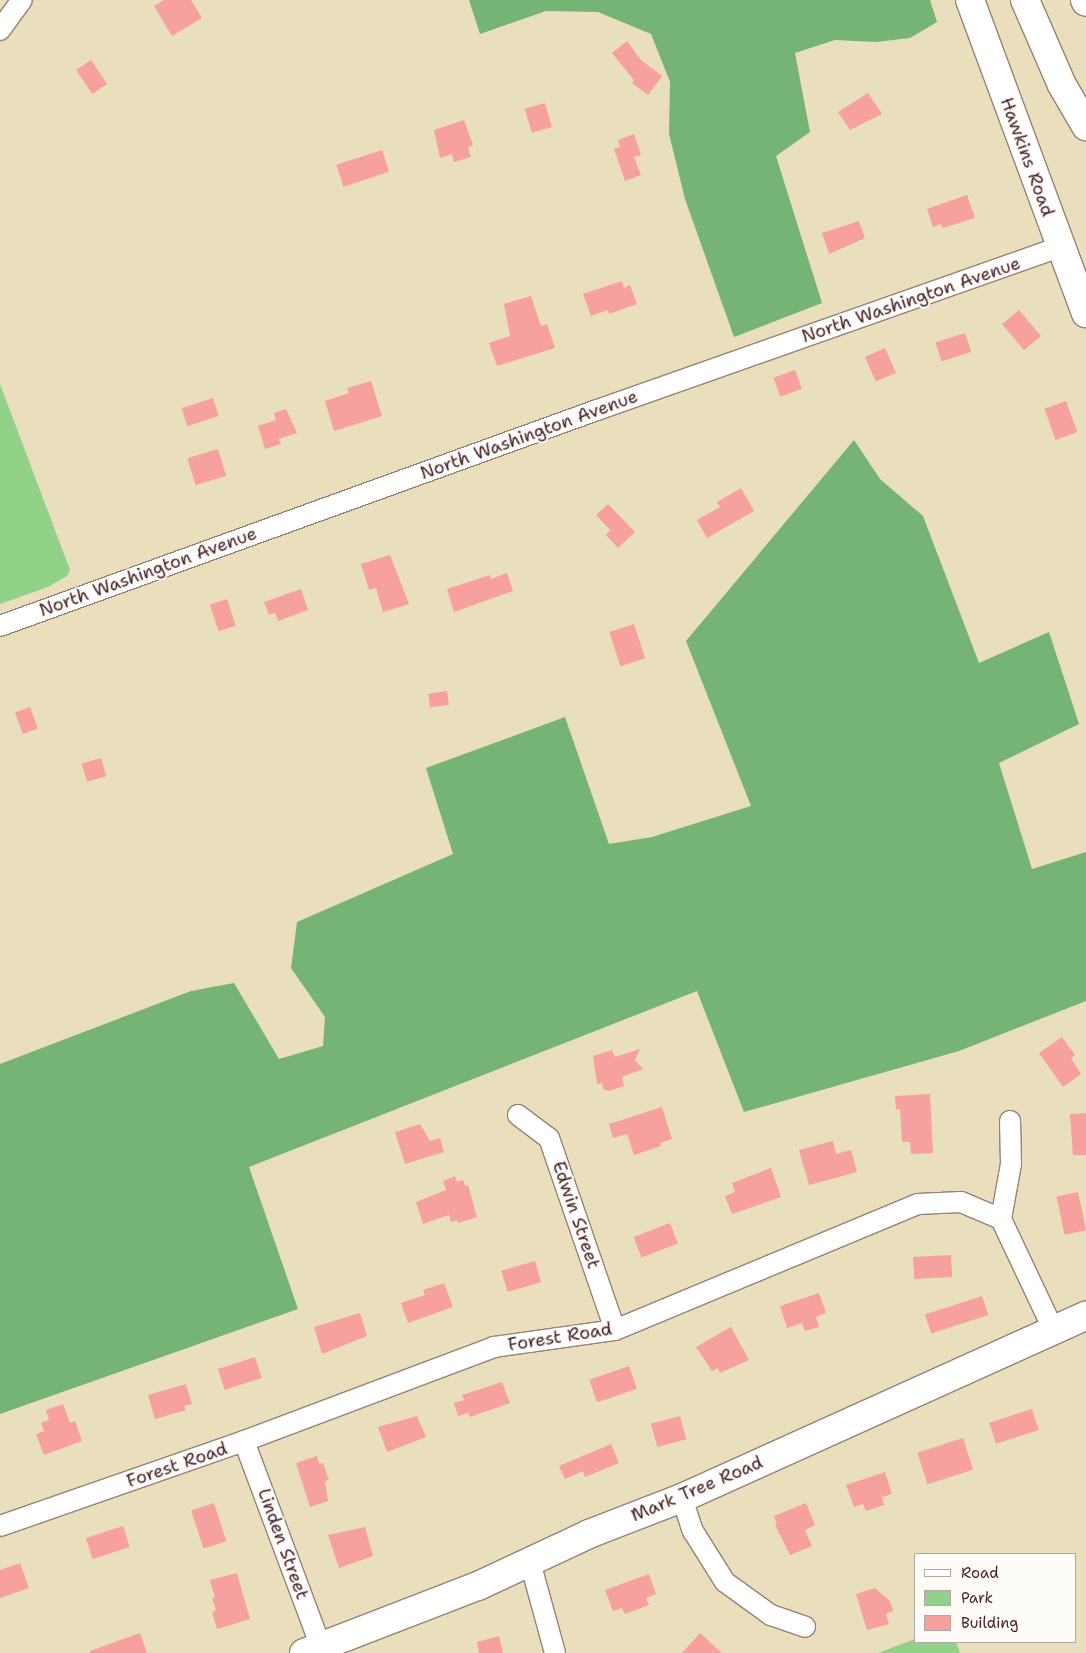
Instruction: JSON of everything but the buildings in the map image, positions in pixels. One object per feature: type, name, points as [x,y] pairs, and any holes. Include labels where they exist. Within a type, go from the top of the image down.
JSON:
[{"type":"main road","name":"Hawkins Road","points":[[970,0],[1059,247],[1086,313]]},
{"type":"main road","points":[[1025,0],[1062,85],[1086,126]]},
{"type":"main road","name":"Mark Tree Road","points":[[312,1650],[478,1586],[645,1511],[682,1498],[1053,1329],[1086,1316]]},
{"type":"street","points":[[0,30],[22,0]]},
{"type":"street","name":"North Washington Avenue","points":[[0,626],[597,410],[1059,247]]},
{"type":"street","name":"Edwin Street","points":[[518,1115],[549,1138],[616,1330]]},
{"type":"street","points":[[1010,1122],[1011,1164],[1001,1219],[1053,1329]]},
{"type":"street","name":"Forest Road","points":[[0,1526],[244,1441],[494,1347],[616,1330],[918,1204],[961,1202],[1001,1219]]},
{"type":"street","name":"Linden Street","points":[[244,1441],[312,1650]]},
{"type":"street","points":[[682,1498],[693,1531],[725,1582],[771,1615],[805,1626]]},
{"type":"street","points":[[530,1562],[555,1653]]},
{"type":"green space","points":[[469,0],[930,0],[937,22],[910,38],[876,42],[835,40],[795,53],[810,132],[776,156],[822,303],[734,337],[685,199],[669,134],[670,82],[651,34],[598,12],[546,11],[480,34]]},
{"type":"green space","points":[[0,384],[70,570],[67,576],[48,587],[0,604]]},
{"type":"green space","points":[[854,440],[880,479],[923,516],[979,663],[1049,632],[1079,724],[999,763],[1032,869],[1086,852],[1086,1001],[959,1051],[744,1112],[697,991],[249,1167],[298,1309],[0,1414],[0,1064],[191,991],[234,983],[279,1059],[323,1046],[325,1017],[291,968],[297,922],[453,854],[426,768],[565,717],[609,844],[652,837],[751,806],[686,641]]},
{"type":"green space","points":[[914,1639],[914,1643],[956,1643],[960,1653],[878,1653]]}]
